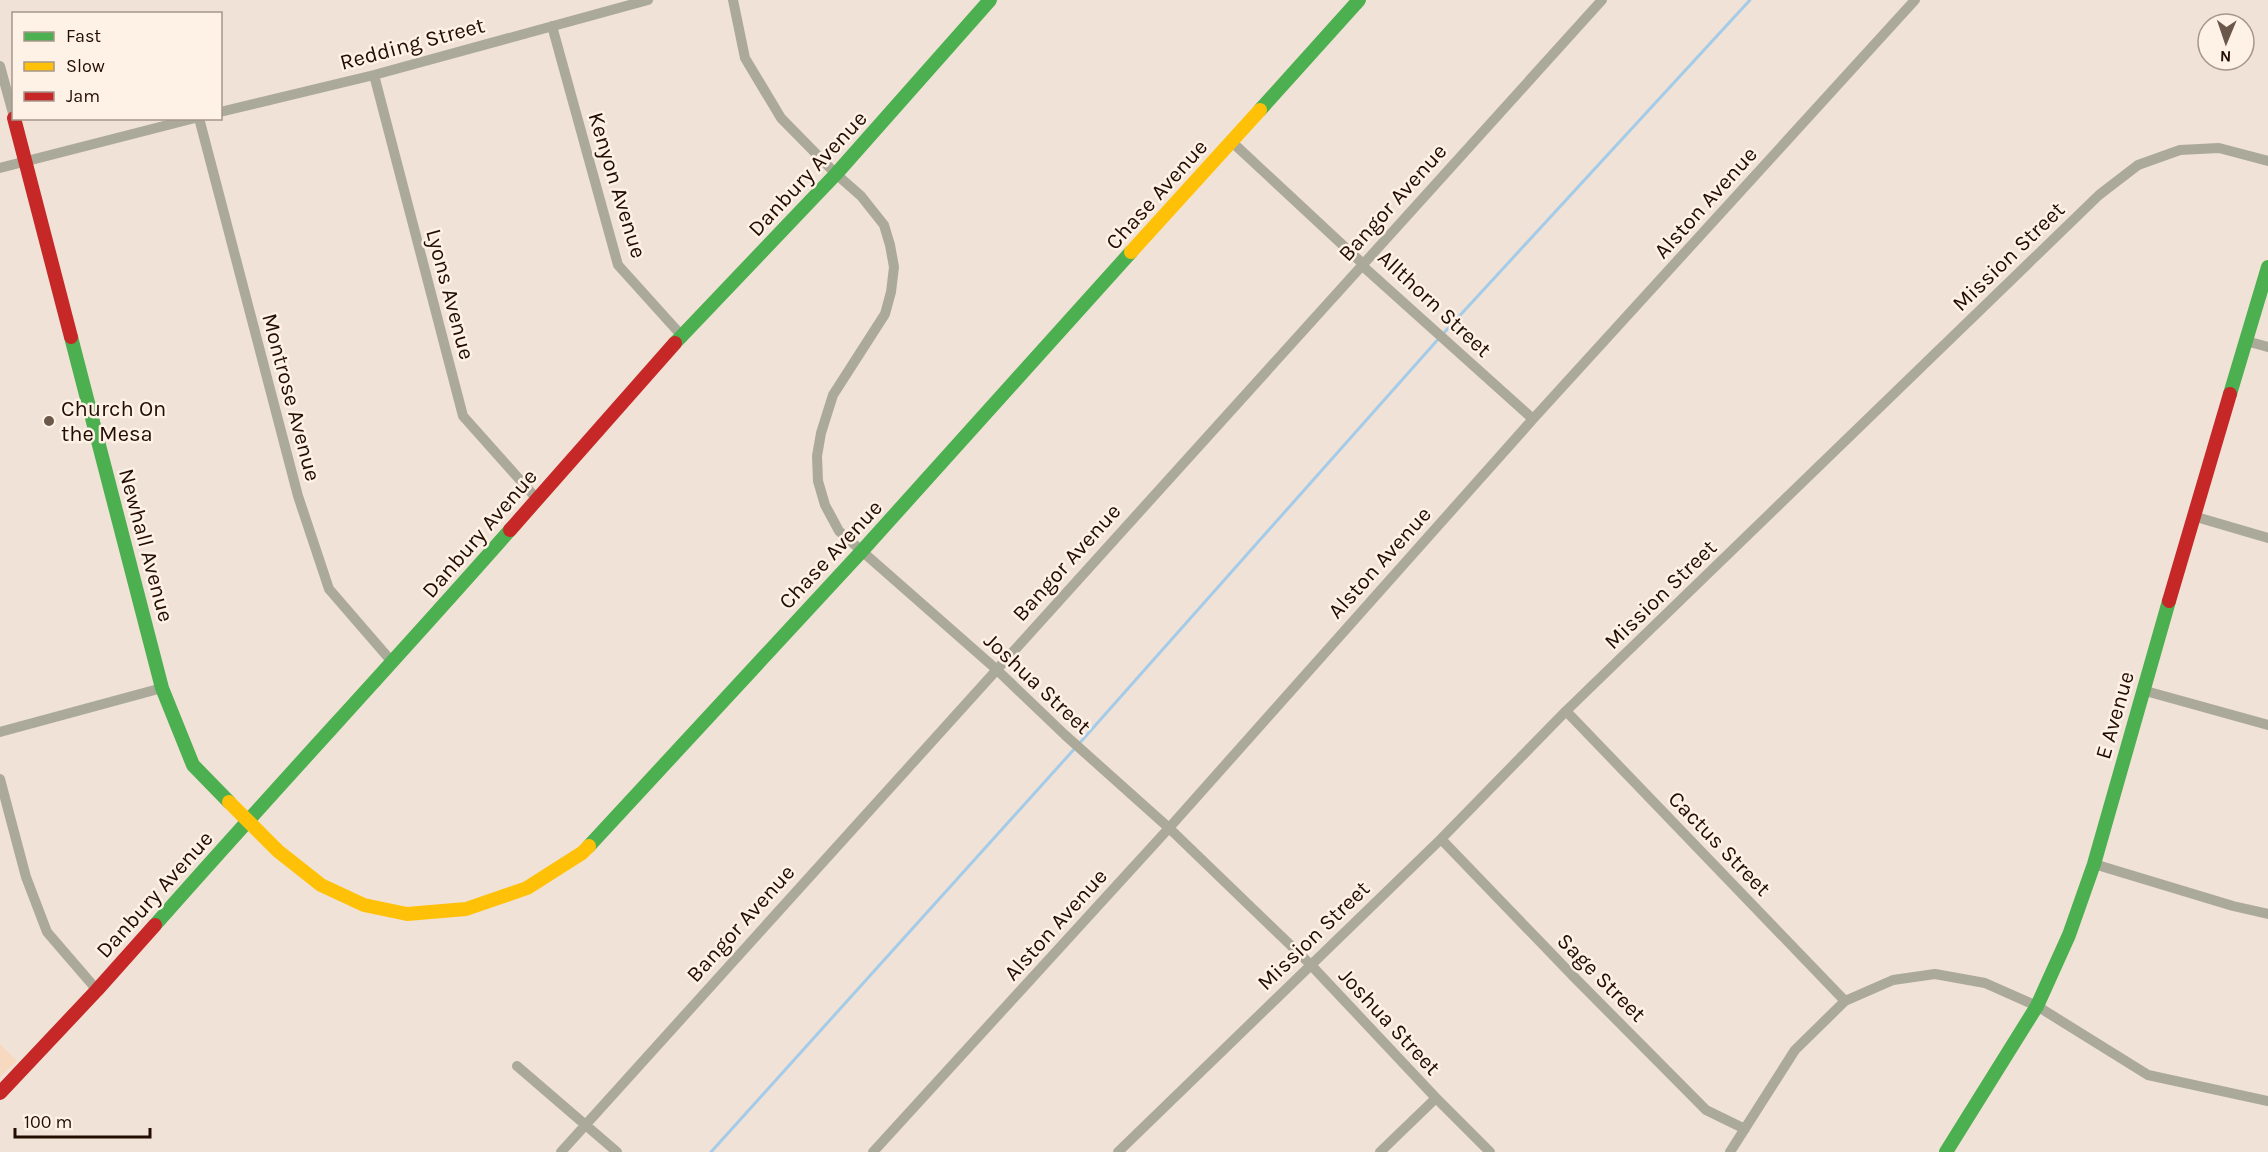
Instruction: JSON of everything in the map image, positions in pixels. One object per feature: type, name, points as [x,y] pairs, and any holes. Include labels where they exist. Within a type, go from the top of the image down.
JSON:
[{"type":"street","name":"Redding Street","points":[[222,112],[374,75],[648,0]]},
{"type":"street","name":"Joshua Street","points":[[733,0],[745,58],[781,118],[861,196],[884,225],[890,245],[894,267],[885,314],[833,395],[821,432],[817,456],[818,481],[825,506],[839,531],[996,669],[1065,735],[1169,828],[1310,964],[1490,1152]]},
{"type":"street","name":"Chase Avenue","points":[[247,821],[278,851],[321,885],[364,905],[407,915],[466,909],[527,888],[582,854],[861,552],[1359,0]]},
{"type":"street","name":"Bangor Avenue","points":[[561,1152],[1602,0]]},
{"type":"street","name":"Alston Avenue","points":[[873,1152],[1169,828],[1533,419],[1913,1]]},
{"type":"street","name":"Danbury Avenue","points":[[0,1093],[97,990],[247,821],[393,663],[682,336],[836,174],[982,3]]},
{"type":"street","name":"Kenyon Avenue","points":[[552,26],[618,265],[682,336]]},
{"type":"street","name":"Newhall Avenue","points":[[0,66],[12,111]]},
{"type":"street","name":"Lyons Avenue","points":[[374,75],[463,416],[537,499]]},
{"type":"street","name":"Newhall Avenue","points":[[15,120],[162,688],[193,765],[247,821]]},
{"type":"street","points":[[0,168],[189,120]]},
{"type":"street","name":"Montrose Avenue","points":[[198,120],[298,496],[328,589],[393,663]]},
{"type":"street","name":"Allthorn Street","points":[[1232,141],[1366,269],[1533,419]]},
{"type":"street","name":"Mission Street","points":[[1118,1152],[1441,839],[1566,711],[2099,195],[2138,165],[2180,150],[2219,148],[2268,161]]},
{"type":"street","name":"E Avenue","points":[[1946,1152],[2037,1006],[2069,935],[2094,864],[2142,690],[2268,267]]},
{"type":"street","points":[[2247,341],[2268,347]]},
{"type":"street","points":[[2193,516],[2268,538]]},
{"type":"street","points":[[0,732],[162,688]]},
{"type":"street","points":[[2142,690],[2268,725]]},
{"type":"street","name":"Cactus Street","points":[[1566,711],[1845,1001]]},
{"type":"street","points":[[0,779],[26,878],[47,932],[97,990]]},
{"type":"street","name":"Sage Street","points":[[1441,839],[1706,1110],[1745,1129]]},
{"type":"street","points":[[2094,864],[2233,906],[2268,914]]},
{"type":"street","points":[[1730,1152],[1795,1050],[1845,1001],[1893,980],[1935,974],[1985,983],[2037,1006],[2148,1075],[2268,1101]]},
{"type":"street","points":[[518,1066],[617,1152]]},
{"type":"street","points":[[1380,1152],[1436,1098]]},
{"type":"shaded area","points":[[0,1044],[17,1061],[0,1077]]},
{"type":"waterway","points":[[711,1152],[1077,746],[1441,336],[1750,0]]},
{"type":"traffic: fast","points":[[675,343],[836,174],[990,0]]},
{"type":"traffic: fast","points":[[1260,110],[1359,0]]},
{"type":"traffic: fast","points":[[589,846],[861,552],[1131,252]]},
{"type":"traffic: fast","points":[[2230,394],[2268,267]]},
{"type":"traffic: fast","points":[[71,337],[162,688],[193,765],[229,802]]},
{"type":"traffic: fast","points":[[155,925],[510,530]]},
{"type":"traffic: fast","points":[[1946,1152],[2037,1006],[2069,935],[2094,864],[2169,601]]},
{"type":"traffic: slow","points":[[1131,252],[1260,110]]},
{"type":"traffic: slow","points":[[229,802],[278,851],[321,885],[364,905],[407,914],[466,909],[527,888],[582,853],[589,846]]},
{"type":"traffic: jam","points":[[15,120],[71,337]]},
{"type":"traffic: jam","points":[[510,530],[675,343]]},
{"type":"traffic: jam","points":[[2169,601],[2230,394]]},
{"type":"traffic: jam","points":[[0,1093],[155,925]]},
{"type":"place","name":"Church On the Mesa","points":[[49,421]]}]
